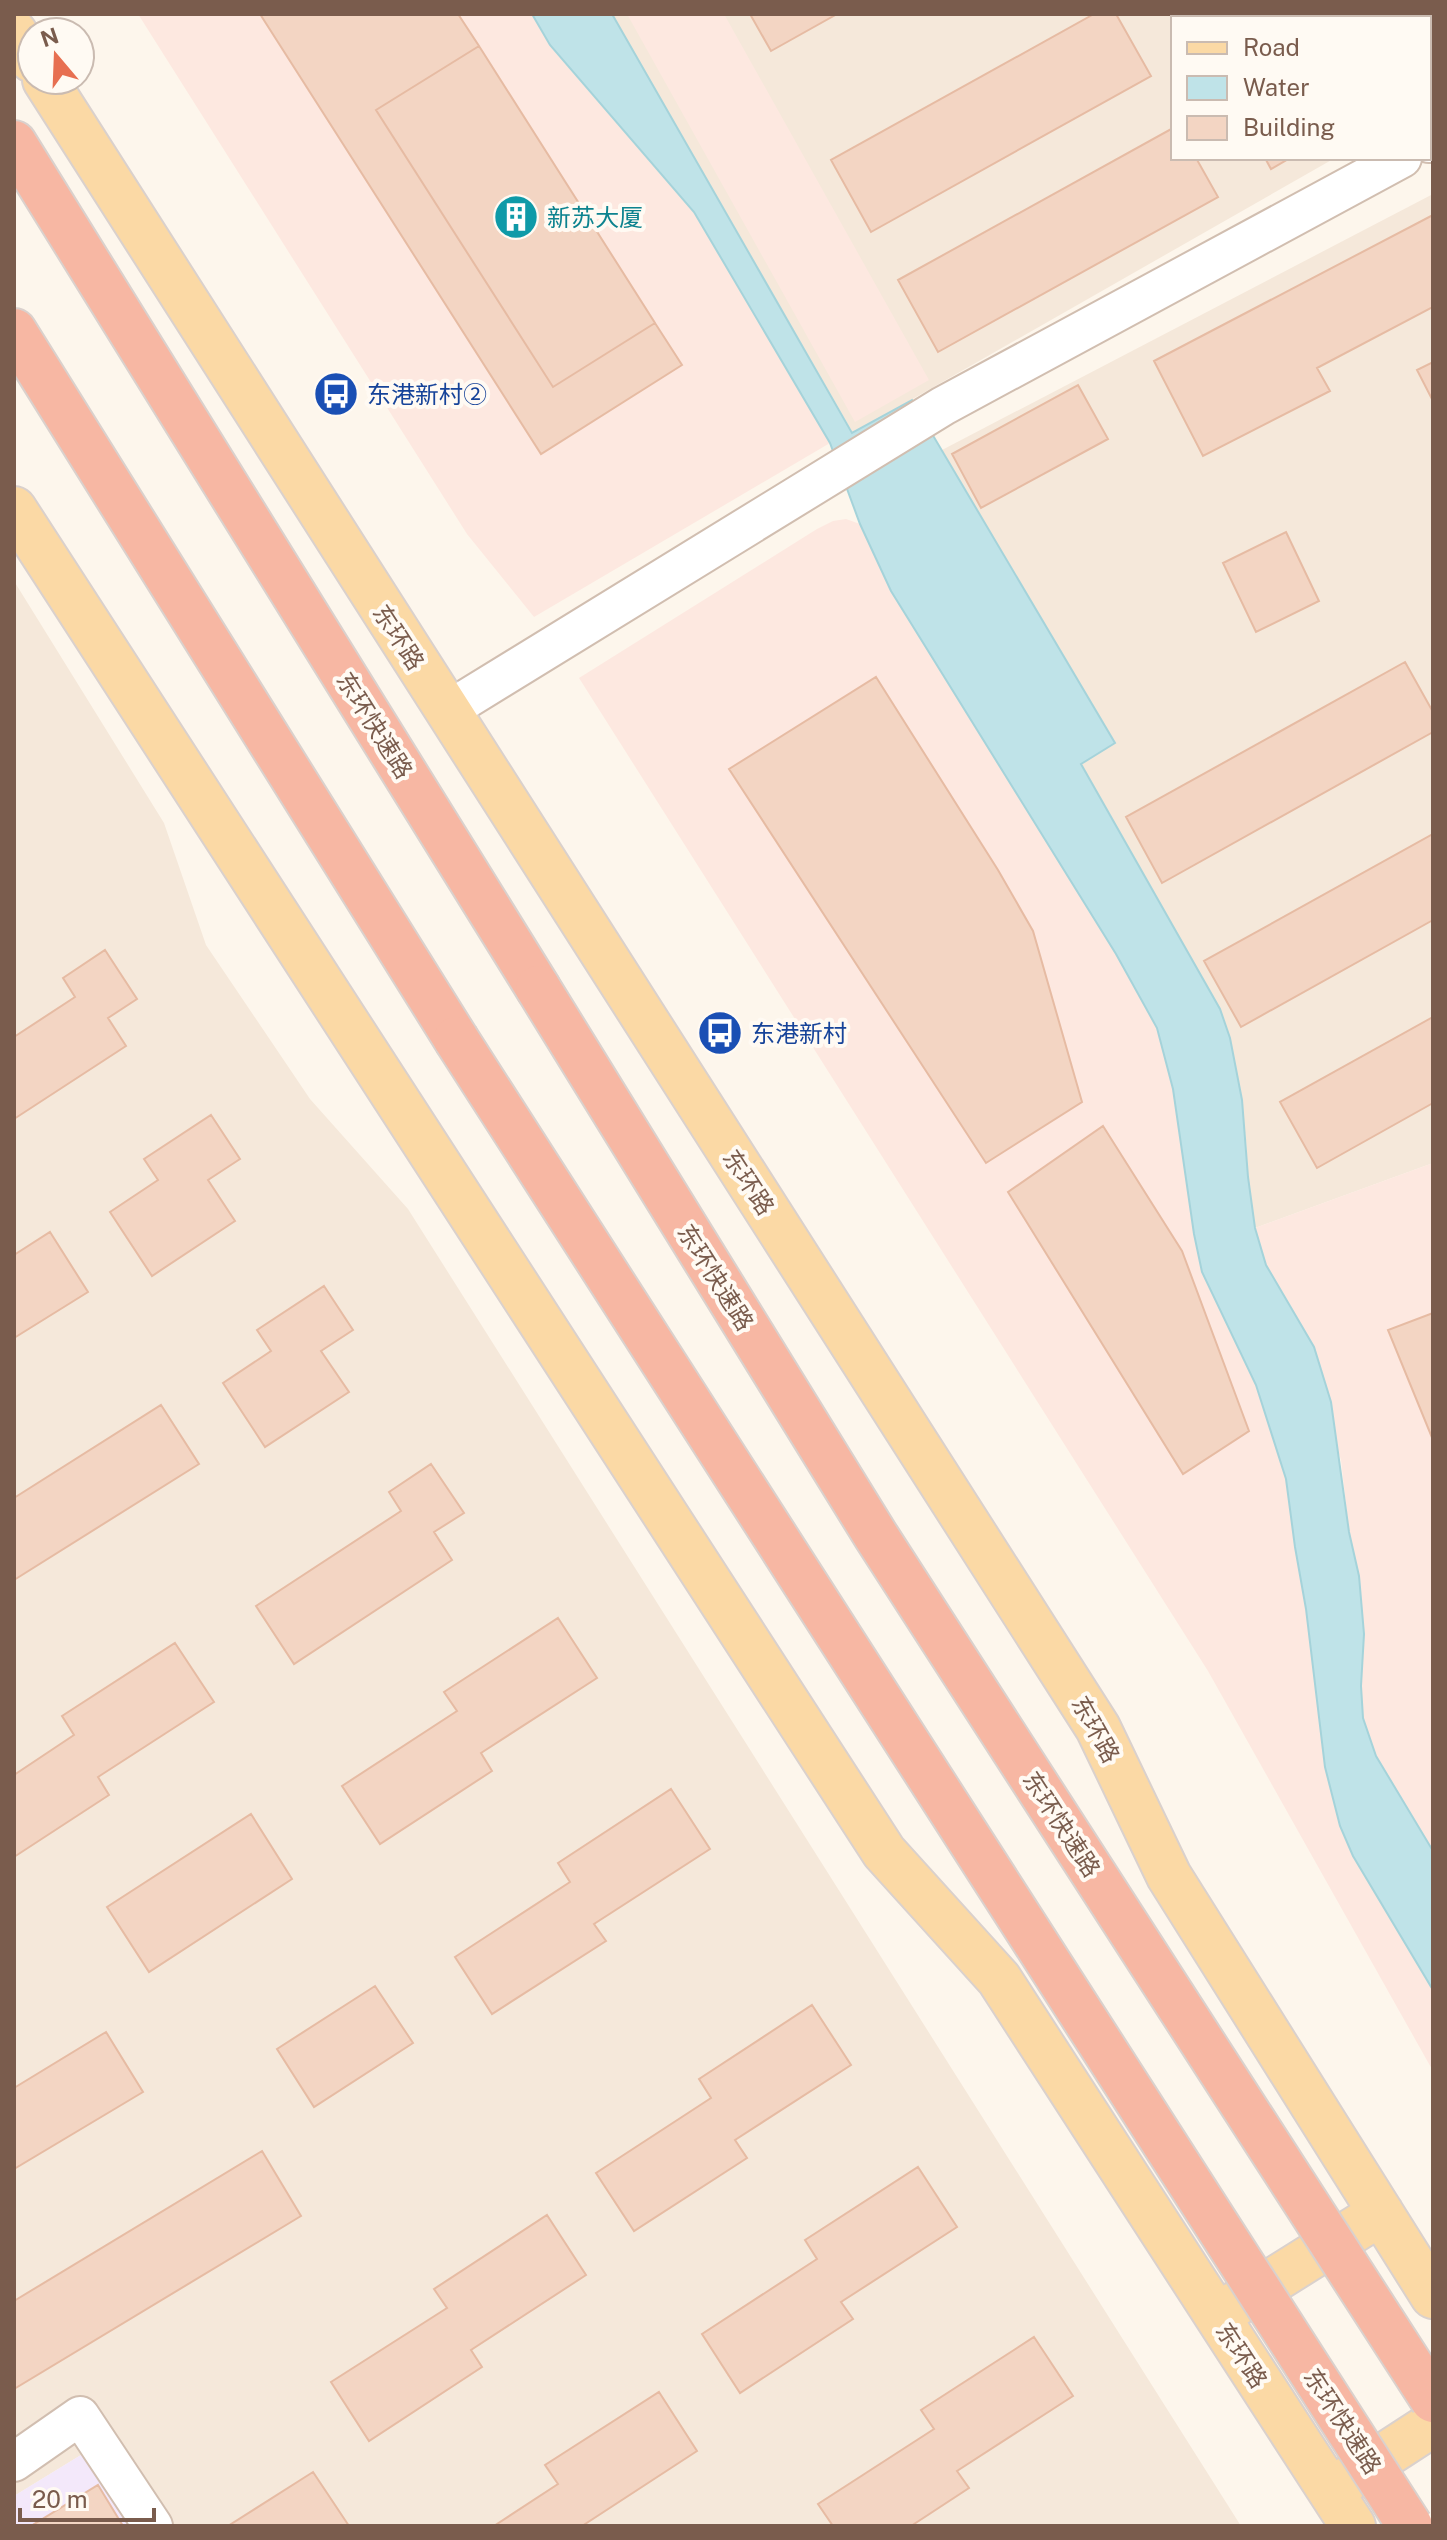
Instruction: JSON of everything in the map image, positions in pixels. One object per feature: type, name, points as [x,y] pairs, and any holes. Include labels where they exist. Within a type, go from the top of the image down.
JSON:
[{"type":"highway","name":"东环快速路","points":[[14,143],[876,1536],[1433,2400]]},
{"type":"highway","name":"东环快速路","points":[[14,331],[456,1039],[1410,2526]]},
{"type":"main road","name":"东环路","points":[[55,96],[1098,1728],[1169,1876],[1433,2296]]},
{"type":"main road","name":"东环路","points":[[14,509],[884,1852],[999,1979],[1342,2508]]},
{"type":"main road","points":[[1217,2316],[1381,2213]]},
{"type":"main road","points":[[1342,2508],[1433,2424]]},
{"type":"street","points":[[447,711],[943,406],[1398,160]]},
{"type":"street","points":[[14,2462],[80,2416],[153,2526]]},
{"type":"shaded area","points":[[138,14],[532,14],[550,46],[694,212],[830,443],[534,617],[467,534]]},
{"type":"shaded area","points":[[612,14],[1433,14],[1431,103],[1431,16],[1171,16],[1171,160],[1331,160],[853,433]]},
{"type":"shaded area","points":[[627,14],[724,14],[929,380],[855,422]]},
{"type":"shaded area","points":[[1433,194],[1433,1163],[1255,1228],[1246,1139],[1230,1038],[1220,1009],[1081,763],[1115,742],[942,450]]},
{"type":"shaded area","points":[[846,519],[860,524],[891,591],[1116,954],[1157,1028],[1173,1089],[1202,1272],[1256,1385],[1274,1433],[1286,1480],[1307,1608],[1359,1575],[1349,1532],[1341,1460],[1291,1306],[1266,1265],[1255,1228],[1433,1163],[1433,2071],[1208,1671],[579,678],[817,529]]},
{"type":"shaded area","points":[[14,581],[164,823],[206,945],[310,1099],[408,1209],[1241,2526],[165,2526],[107,2439],[14,2496]]},
{"type":"shaded area","points":[[107,2439],[165,2526],[14,2526],[14,2496]]},
{"type":"water","points":[[532,14],[612,14],[852,433],[912,400],[1115,743],[1081,764],[1220,1009],[1230,1038],[1242,1100],[1255,1228],[1266,1265],[1314,1347],[1331,1402],[1349,1532],[1359,1576],[1364,1634],[1363,1718],[1376,1756],[1433,1851],[1433,1990],[1353,1856],[1340,1826],[1325,1767],[1286,1479],[1256,1385],[1202,1272],[1173,1089],[1157,1028],[1116,954],[891,591],[860,524],[830,443],[694,212],[550,45]]},
{"type":"building","points":[[260,14],[458,14],[479,46],[376,110],[553,387],[655,323],[682,365],[541,454]]},
{"type":"building","points":[[750,14],[837,14],[771,51]]},
{"type":"building","points":[[1094,14],[1116,14],[1151,76],[871,232],[831,160]]},
{"type":"building","points":[[1184,14],[1260,14],[1256,16]]},
{"type":"building","points":[[1433,14],[1433,80],[1431,16],[1384,16]]},
{"type":"building","name":"新苏大厦","points":[[479,46],[655,323],[553,387],[376,110]]},
{"type":"building","points":[[1171,129],[1171,160],[1197,160],[1218,197],[938,352],[898,280]]},
{"type":"building","points":[[1266,160],[1287,160],[1271,169]]},
{"type":"building","points":[[1433,215],[1433,307],[1317,368],[1330,391],[1203,456],[1154,361]]},
{"type":"building","points":[[1433,362],[1433,401],[1417,370]]},
{"type":"building","points":[[1078,385],[1108,439],[981,508],[952,454]]},
{"type":"building","points":[[1286,532],[1319,601],[1256,632],[1223,563]]},
{"type":"building","points":[[1405,662],[1433,712],[1433,732],[1162,883],[1126,817]]},
{"type":"building","points":[[876,677],[1033,931],[1082,1102],[986,1163],[729,769]]},
{"type":"building","points":[[1433,834],[1433,920],[1241,1027],[1204,961]]},
{"type":"building","points":[[105,950],[137,999],[108,1018],[126,1046],[14,1119],[14,1037],[75,997],[63,978]]},
{"type":"building","points":[[1433,1017],[1433,1103],[1317,1168],[1280,1102]]},
{"type":"building","points":[[211,1115],[240,1159],[208,1180],[235,1221],[152,1276],[110,1212],[158,1180],[144,1159]]},
{"type":"building","points":[[1103,1126],[1182,1251],[1249,1431],[1183,1474],[1008,1192]]},
{"type":"building","points":[[50,1232],[88,1292],[14,1338],[14,1255]]},
{"type":"building","points":[[324,1286],[353,1330],[321,1351],[349,1392],[265,1447],[223,1383],[271,1351],[257,1330]]},
{"type":"building","points":[[1433,1313],[1433,1440],[1388,1330]]},
{"type":"building","points":[[161,1405],[199,1464],[14,1580],[14,1498]]},
{"type":"building","points":[[431,1464],[464,1513],[434,1532],[452,1560],[294,1664],[256,1606],[401,1511],[389,1492]]},
{"type":"building","points":[[558,1618],[597,1678],[481,1753],[492,1771],[380,1844],[342,1786],[457,1711],[444,1692]]},
{"type":"building","points":[[175,1643],[214,1702],[98,1777],[109,1795],[14,1857],[14,1775],[74,1735],[62,1716]]},
{"type":"building","points":[[671,1789],[710,1849],[594,1924],[606,1941],[492,2014],[455,1957],[570,1882],[558,1863]]},
{"type":"building","points":[[251,1814],[292,1879],[149,1972],[107,1907]]},
{"type":"building","points":[[375,1986],[413,2043],[314,2107],[277,2049]]},
{"type":"building","points":[[812,2005],[851,2065],[735,2140],[747,2158],[634,2231],[596,2173],[711,2098],[699,2079]]},
{"type":"building","points":[[106,2032],[143,2092],[14,2169],[14,2088]]},
{"type":"building","points":[[262,2151],[301,2216],[14,2389],[14,2301]]},
{"type":"building","points":[[918,2167],[957,2227],[841,2302],[853,2319],[740,2393],[702,2334],[817,2259],[805,2240]]},
{"type":"building","points":[[547,2215],[586,2275],[471,2350],[482,2367],[369,2441],[331,2382],[447,2308],[434,2289]]},
{"type":"building","points":[[1034,2337],[1073,2396],[957,2471],[969,2488],[911,2526],[833,2526],[818,2504],[934,2429],[921,2410]]},
{"type":"building","points":[[659,2392],[697,2451],[582,2526],[494,2526],[558,2484],[545,2465]]},
{"type":"building","points":[[313,2472],[349,2526],[228,2526]]},
{"type":"building","points":[[98,2485],[123,2526],[31,2526]]},
{"type":"place","name":"新苏大厦","points":[[516,217]]},
{"type":"place","name":"东港新村②","points":[[336,394]]},
{"type":"place","name":"东港新村","points":[[720,1033]]}]
